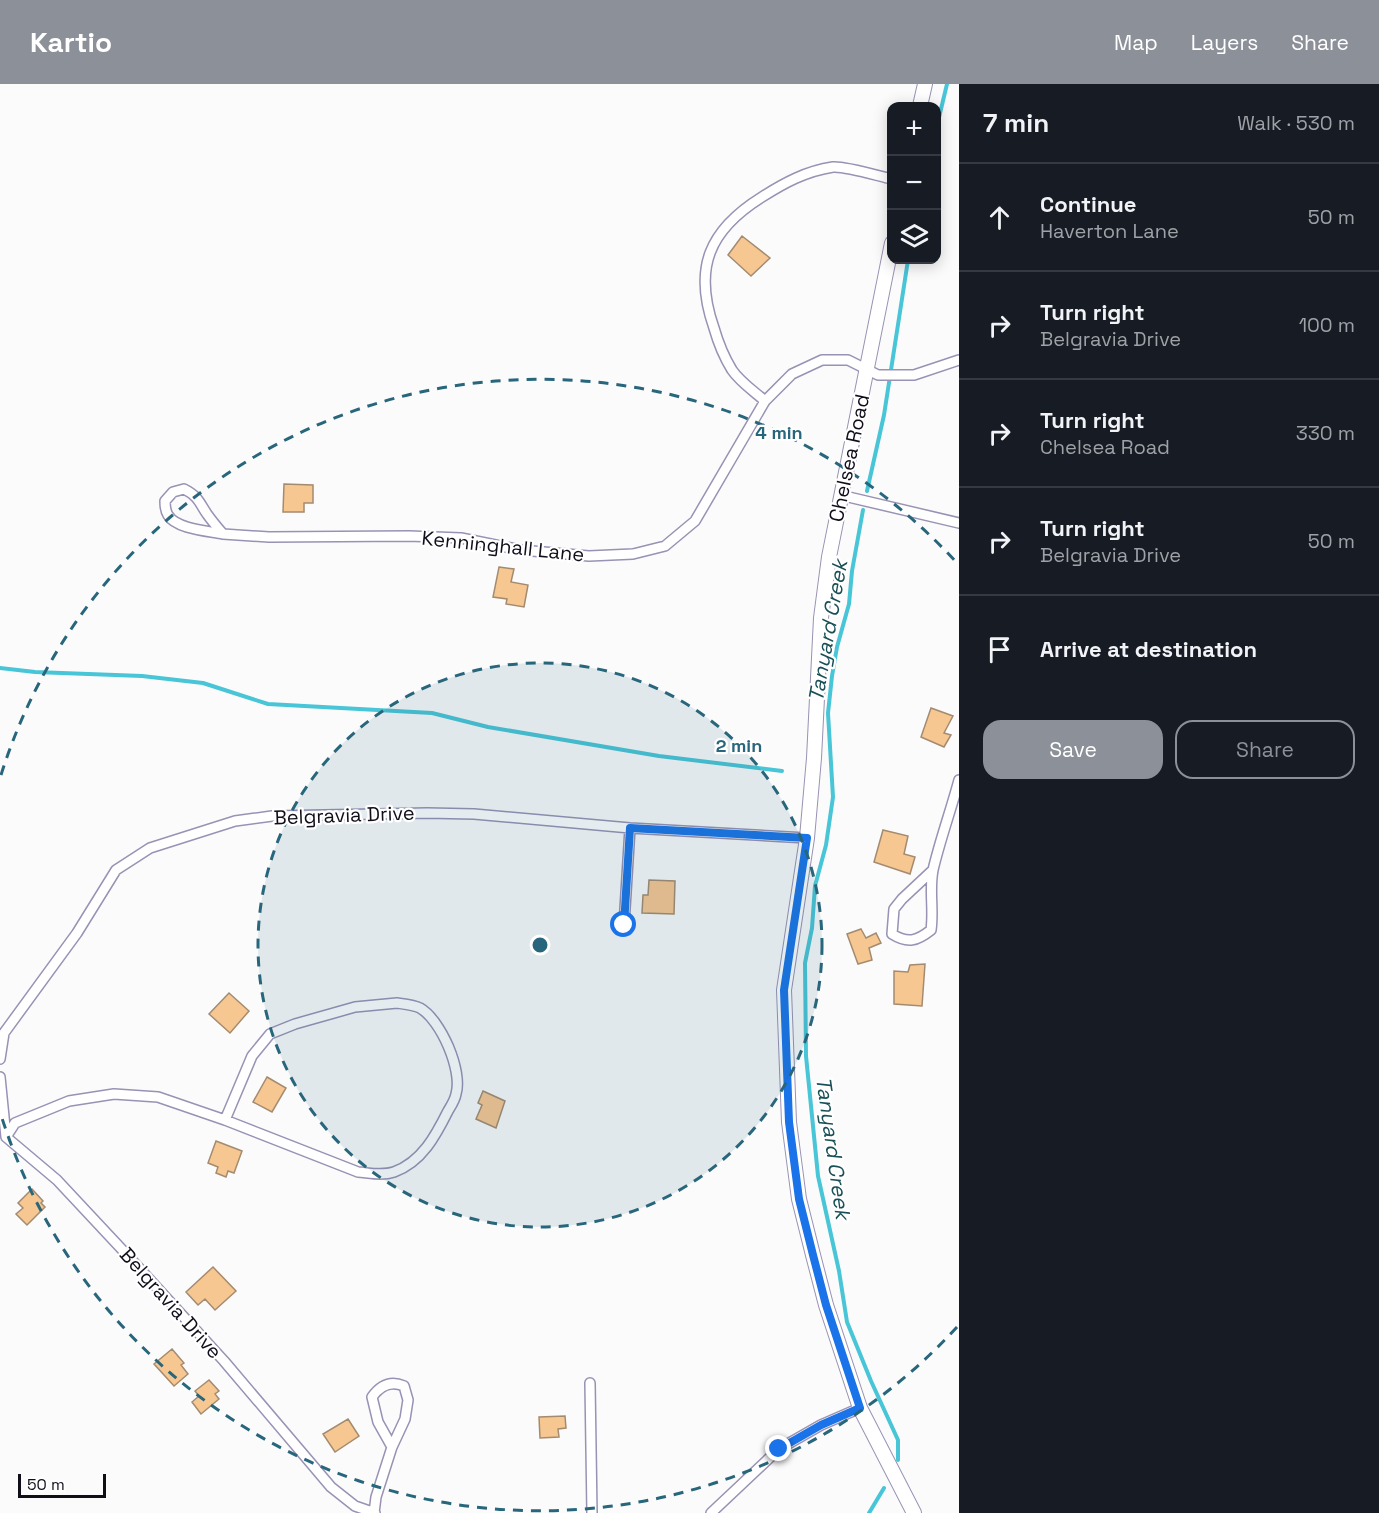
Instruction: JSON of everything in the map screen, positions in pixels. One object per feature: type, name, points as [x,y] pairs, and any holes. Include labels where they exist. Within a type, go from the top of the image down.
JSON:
[{"type":"street","points":[[921,102],[925,84]]},
{"type":"street","points":[[765,401],[733,371],[718,341],[707,308],[704,278],[710,250],[723,228],[746,206],[791,178],[835,167],[887,178]]},
{"type":"street","name":"Chelsea Road","points":[[888,264],[873,372],[840,495],[821,618],[814,758],[807,838],[784,990],[789,1122],[799,1199],[807,1232],[826,1305],[860,1408],[914,1513]]},
{"type":"street","name":"Kenninghall Lane","points":[[223,534],[206,513],[200,501],[184,489],[173,492],[165,501],[167,515],[175,523],[223,534],[269,537],[461,538],[522,550],[589,556],[633,554],[665,546],[695,522],[765,401],[792,374],[822,360],[848,360],[873,372],[914,375],[959,360]]},
{"type":"street","points":[[840,495],[959,523]]},
{"type":"street","points":[[933,870],[894,909],[892,934],[901,939],[912,941],[931,930],[933,870],[959,780]]},
{"type":"street","name":"Belgravia Drive","points":[[0,1059],[4,1033],[77,933],[116,870],[150,848],[235,821],[272,816],[474,814],[630,828],[807,838]]},
{"type":"street","points":[[624,925],[630,828]]},
{"type":"street","points":[[3,1136],[15,1123],[69,1101],[114,1094],[158,1097],[225,1120],[358,1172],[379,1175],[395,1172],[420,1156],[437,1132],[457,1094],[457,1073],[435,1021],[419,1008],[397,1003],[356,1007],[295,1024],[270,1034],[252,1056],[225,1120]]},
{"type":"street","points":[[0,1077],[3,1136]]},
{"type":"street","name":"Belgravia Drive","points":[[3,1136],[57,1180],[224,1361],[332,1487],[355,1506],[374,1513]]},
{"type":"street","points":[[374,1513],[376,1497],[392,1447],[405,1419],[408,1400],[404,1386],[396,1383],[387,1384],[377,1390],[372,1397],[378,1422],[392,1447]]},
{"type":"street","points":[[590,1383],[592,1513]]},
{"type":"street","points":[[711,1513],[779,1449],[821,1425],[860,1408]]},
{"type":"building","points":[[742,236],[770,258],[751,276],[728,255]]},
{"type":"building","points":[[284,484],[313,485],[313,503],[304,503],[304,512],[283,512]]},
{"type":"building","points":[[499,567],[514,569],[511,582],[528,585],[524,607],[506,604],[507,599],[493,597]]},
{"type":"building","points":[[931,708],[953,716],[944,733],[951,735],[944,747],[921,737]]},
{"type":"building","points":[[883,830],[908,836],[904,854],[915,857],[910,874],[874,862]]},
{"type":"building","points":[[649,880],[675,881],[674,914],[642,913],[643,895],[648,895]]},
{"type":"building","points":[[861,929],[866,938],[876,933],[881,943],[869,948],[872,960],[858,964],[847,934]]},
{"type":"building","points":[[925,964],[922,1006],[894,1004],[894,971],[908,972],[910,965]]},
{"type":"building","points":[[229,993],[249,1011],[230,1033],[209,1014]]},
{"type":"building","points":[[267,1077],[286,1088],[272,1112],[253,1102]]},
{"type":"building","points":[[483,1091],[505,1101],[496,1128],[476,1119],[482,1105],[478,1103]]},
{"type":"building","points":[[216,1141],[242,1151],[234,1173],[228,1171],[226,1177],[216,1173],[218,1167],[208,1163]]},
{"type":"building","points":[[32,1189],[43,1201],[41,1203],[45,1207],[27,1225],[16,1214],[23,1208],[18,1203]]},
{"type":"building","points":[[213,1267],[236,1291],[215,1310],[205,1299],[198,1305],[186,1292]]},
{"type":"building","points":[[172,1349],[184,1363],[181,1365],[188,1374],[174,1386],[154,1364]]},
{"type":"building","points":[[209,1380],[219,1391],[215,1394],[219,1399],[201,1414],[192,1402],[199,1396],[195,1391]]},
{"type":"building","points":[[565,1416],[566,1428],[558,1429],[559,1437],[540,1438],[539,1417]]},
{"type":"building","points":[[348,1419],[359,1436],[335,1452],[323,1434]]},
{"type":"waterway","name":"Tanyard Creek","points":[[941,109],[947,84]]},
{"type":"waterway","name":"Tanyard Creek","points":[[867,491],[884,415],[907,264]]},
{"type":"waterway","name":"Tanyard Creek","points":[[863,510],[852,571],[849,604],[837,647],[828,713],[833,797],[826,845],[815,886],[812,928],[805,963],[806,1056],[818,1176],[839,1271],[847,1322],[898,1440],[898,1460]]},
{"type":"waterway","points":[[0,668],[35,672],[142,676],[203,683],[268,704],[432,713],[488,727],[659,756],[782,771]]},
{"type":"waterway","name":"Tanyard Creek","points":[[869,1513],[884,1488]]},
{"type":"route","points":[[624,925],[630,828],[807,838],[784,990],[789,1122],[799,1199],[826,1305],[860,1408],[821,1425],[779,1449]]}]
